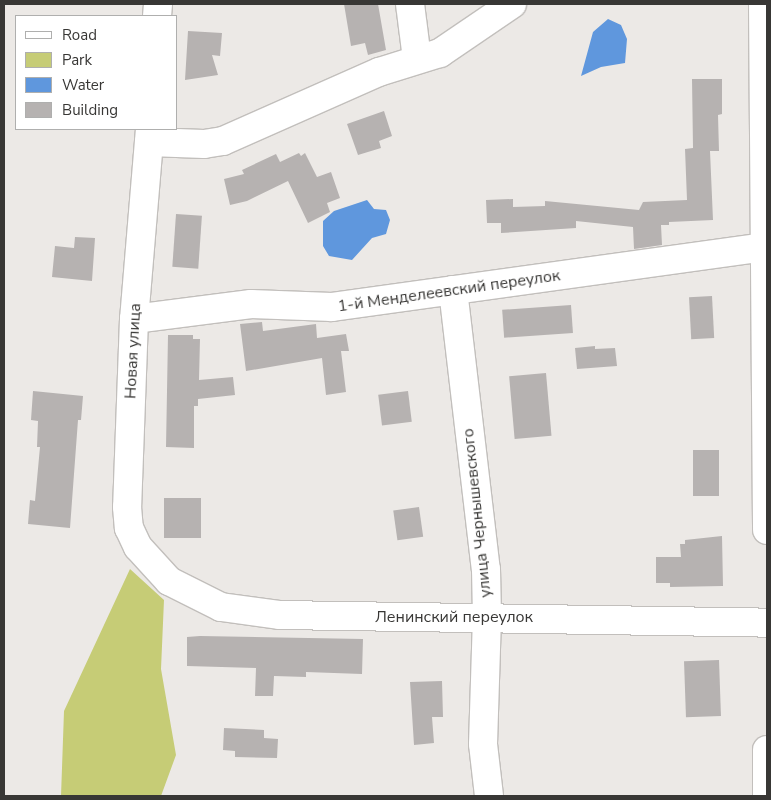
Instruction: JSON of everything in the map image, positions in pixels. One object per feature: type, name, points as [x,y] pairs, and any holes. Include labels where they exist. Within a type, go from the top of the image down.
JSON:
[{"type":"street","points":[[410,4],[417,59]]},
{"type":"street","points":[[150,135],[204,144],[224,141],[370,75],[456,44],[512,4]]},
{"type":"street","points":[[763,4],[767,530]]},
{"type":"street","name":"Новая улица","points":[[150,135],[134,320],[127,507],[129,528],[153,568]]},
{"type":"street","name":"1-й Менделеевский переулок","points":[[134,320],[251,304],[327,307],[764,247]]},
{"type":"street","name":"улица Чернышевского","points":[[454,290],[486,569],[488,617],[483,744],[489,796]]},
{"type":"street","name":"Ленинский переулок","points":[[153,568],[192,595],[246,613],[326,617],[488,617],[767,623]]},
{"type":"street","points":[[767,750],[767,796]]},
{"type":"green space","points":[[130,569],[164,600],[161,669],[176,755],[161,796],[61,796],[64,711]]},
{"type":"water","points":[[608,19],[621,25],[627,39],[625,63],[601,67],[581,76],[593,32]]},
{"type":"water","points":[[367,200],[374,209],[386,210],[390,220],[386,234],[372,238],[352,260],[329,256],[323,246],[323,221],[334,211]]},
{"type":"building","points":[[344,4],[378,4],[386,50],[368,55],[365,43],[351,46]]},
{"type":"building","points":[[188,31],[222,33],[220,56],[212,55],[218,75],[185,80]]},
{"type":"building","points":[[692,79],[722,79],[722,114],[718,115],[719,151],[710,151],[713,220],[669,222],[669,225],[661,225],[662,245],[634,249],[633,227],[576,221],[576,228],[501,233],[501,223],[487,223],[486,200],[513,199],[513,207],[545,206],[545,201],[639,210],[643,202],[687,200],[685,149],[693,148]]},
{"type":"building","points":[[384,111],[392,136],[379,141],[381,148],[358,155],[347,124]]},
{"type":"building","points":[[299,153],[301,156],[305,153],[317,177],[331,172],[340,198],[327,203],[330,212],[308,223],[288,181],[247,201],[230,205],[224,179],[244,174],[242,170],[276,154],[280,162]]},
{"type":"building","points":[[176,214],[202,216],[198,269],[172,267]]},
{"type":"building","points":[[75,237],[95,238],[92,281],[52,277],[55,246],[74,248]]},
{"type":"building","points":[[712,296],[714,338],[691,339],[689,297]]},
{"type":"building","points":[[571,305],[573,333],[504,338],[502,310]]},
{"type":"building","points":[[262,322],[263,331],[316,324],[317,338],[346,334],[349,351],[341,351],[346,392],[326,395],[322,358],[246,371],[240,324]]},
{"type":"building","points":[[168,335],[193,335],[193,339],[200,339],[199,380],[233,377],[235,395],[198,399],[198,406],[194,406],[194,448],[166,447]]},
{"type":"building","points":[[595,346],[595,349],[615,348],[617,366],[577,369],[575,348]]},
{"type":"building","points":[[546,373],[551,436],[515,439],[509,376]]},
{"type":"building","points":[[33,391],[83,396],[81,420],[78,420],[70,528],[28,524],[30,500],[35,501],[40,447],[37,447],[38,421],[31,420]]},
{"type":"building","points":[[408,391],[412,422],[382,425],[378,395]]},
{"type":"building","points":[[693,450],[719,450],[719,496],[693,496]]},
{"type":"building","points":[[164,498],[201,498],[201,538],[164,538]]},
{"type":"building","points":[[419,507],[423,537],[397,540],[393,511]]},
{"type":"building","points":[[722,536],[723,586],[670,587],[670,583],[656,583],[656,557],[681,557],[680,544],[685,544],[685,540]]},
{"type":"building","points":[[187,637],[363,639],[362,674],[306,672],[306,677],[274,676],[273,696],[255,696],[256,668],[187,666]]},
{"type":"building","points":[[719,660],[721,716],[686,717],[684,661]]},
{"type":"building","points":[[442,681],[443,717],[432,717],[434,743],[414,745],[410,682]]},
{"type":"building","points":[[224,728],[264,730],[264,738],[278,739],[277,758],[235,757],[235,751],[223,750]]}]
